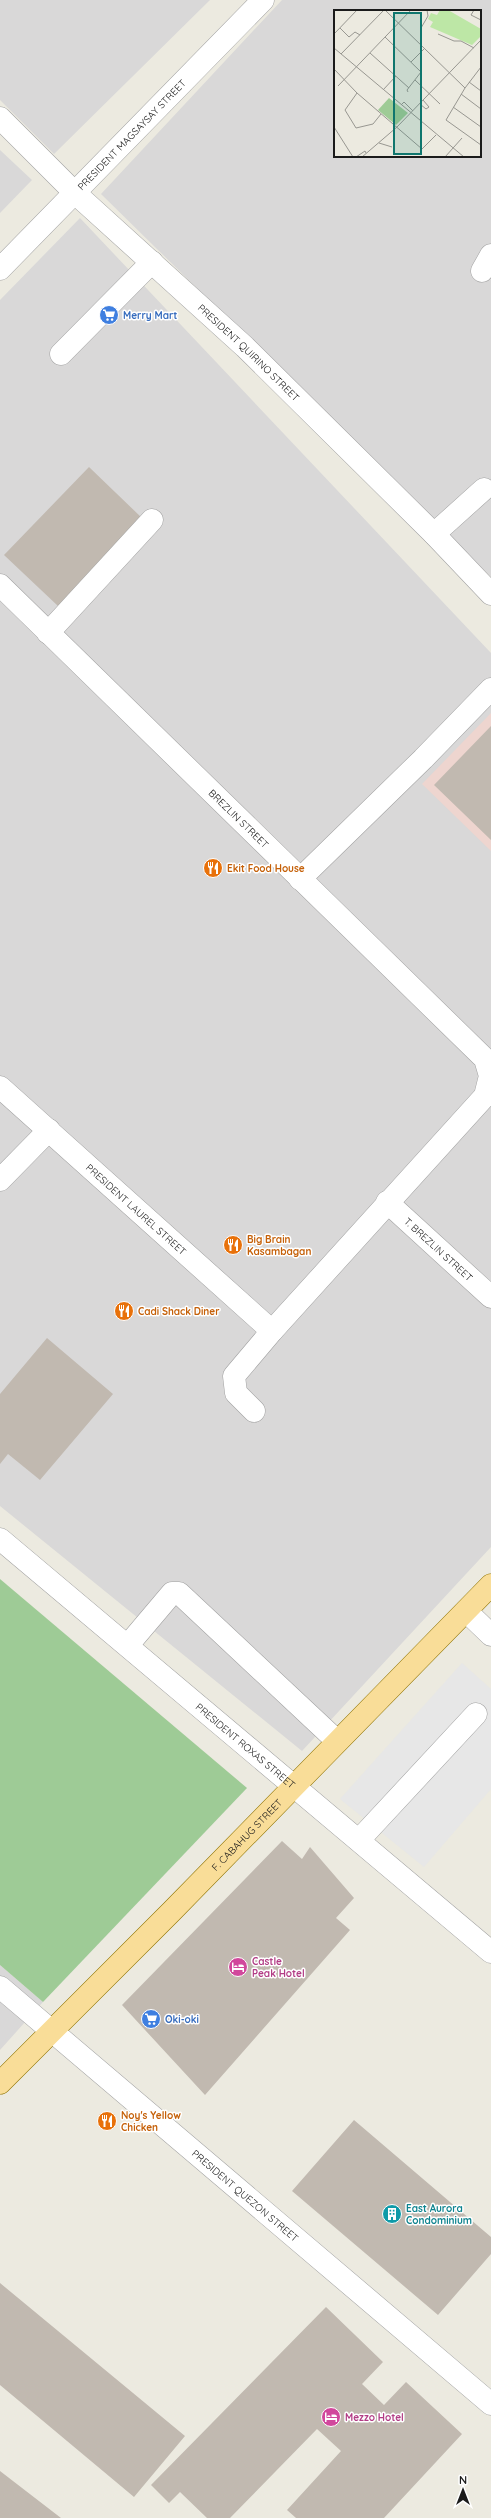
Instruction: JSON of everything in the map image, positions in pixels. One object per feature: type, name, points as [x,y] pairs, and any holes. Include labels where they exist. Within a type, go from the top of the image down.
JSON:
[{"type":"main road","name":"F. CABAHUG STREET","points":[[0,2083],[53,2032],[491,1585]]},
{"type":"street","name":"PRESIDENT MAGSAYSAY STREET","points":[[0,269],[262,0]]},
{"type":"street","name":"PRESIDENT QUIRINO STREET","points":[[0,118],[75,193],[245,347],[434,534],[491,594]]},
{"type":"street","points":[[61,354],[152,262]]},
{"type":"street","points":[[434,534],[484,490]]},
{"type":"street","points":[[48,632],[152,520]]},
{"type":"street","name":"BREZLIN STREET","points":[[0,585],[485,1059],[490,1076],[485,1096],[387,1202]]},
{"type":"street","points":[[300,879],[424,759],[491,689]]},
{"type":"street","name":"PRESIDENT LAUREL STREET","points":[[0,1087],[272,1331]]},
{"type":"street","points":[[0,1180],[49,1130]]},
{"type":"street","points":[[254,1411],[236,1393],[234,1376],[387,1202]]},
{"type":"street","name":"T. BREZLIN STREET","points":[[387,1202],[491,1296]]},
{"type":"street","name":"PRESIDENT ROXAS STREET","points":[[0,1539],[128,1645],[491,1952]]},
{"type":"street","points":[[128,1645],[172,1593],[179,1593],[337,1742]]},
{"type":"street","points":[[466,1611],[491,1635]]},
{"type":"street","points":[[359,1840],[476,1714]]},
{"type":"street","name":"PRESIDENT QUEZON STREET","points":[[0,1987],[491,2404]]},
{"type":"shaded area","points":[[0,0],[210,0],[54,154],[0,100]]},
{"type":"shaded area","points":[[282,0],[491,0],[491,577],[101,194]]},
{"type":"shaded area","points":[[0,150],[32,180],[0,213]]},
{"type":"shaded area","points":[[80,218],[491,653],[491,1547],[302,1751],[0,1506],[0,300]]},
{"type":"shaded area","points":[[491,713],[491,851],[422,784]]},
{"type":"shaded area","points":[[462,1663],[491,1689],[491,1789],[424,1867],[340,1799]]},
{"type":"shaded area","points":[[0,1965],[43,2002],[0,2050]]},
{"type":"green space","points":[[0,1579],[247,1788],[43,2002],[0,1965]]},
{"type":"building","points":[[89,467],[142,518],[58,606],[4,555]]},
{"type":"building","points":[[491,726],[491,840],[434,785]]},
{"type":"building","points":[[47,1338],[113,1394],[40,1480],[8,1454],[0,1464],[0,1394]]},
{"type":"building","name":"Castle Peak Hotel","points":[[282,1841],[302,1859],[310,1847],[354,1898],[336,1918],[350,1930],[205,2095],[122,2005]]},
{"type":"building","name":"East Aurora Condominium","points":[[354,2120],[491,2237],[491,2254],[438,2315],[292,2191]]},
{"type":"building","points":[[0,2283],[185,2436],[134,2497],[0,2385]]},
{"type":"building","name":"Mezzo Hotel","points":[[326,2307],[383,2362],[362,2384],[384,2405],[406,2382],[462,2434],[384,2518],[296,2518],[287,2510],[341,2451],[317,2429],[230,2518],[207,2518],[180,2492],[169,2503],[151,2485]]},
{"type":"building","points":[[0,2471],[61,2518],[0,2518]]},
{"type":"place","name":"Merry Mart","points":[[109,315]]},
{"type":"place","name":"Ekit Food House","points":[[213,868]]},
{"type":"place","name":"Big Brain Kasambagan","points":[[233,1245]]},
{"type":"place","name":"Cadi Shack Diner","points":[[124,1311]]},
{"type":"place","name":"Castle Peak Hotel","points":[[238,1967]]},
{"type":"place","name":"Oki-oki","points":[[151,2019]]},
{"type":"place","name":"Noy's Yellow Chicken","points":[[107,2121]]},
{"type":"place","name":"East Aurora Condominium","points":[[392,2214]]},
{"type":"place","name":"Mezzo Hotel","points":[[331,2417]]}]
